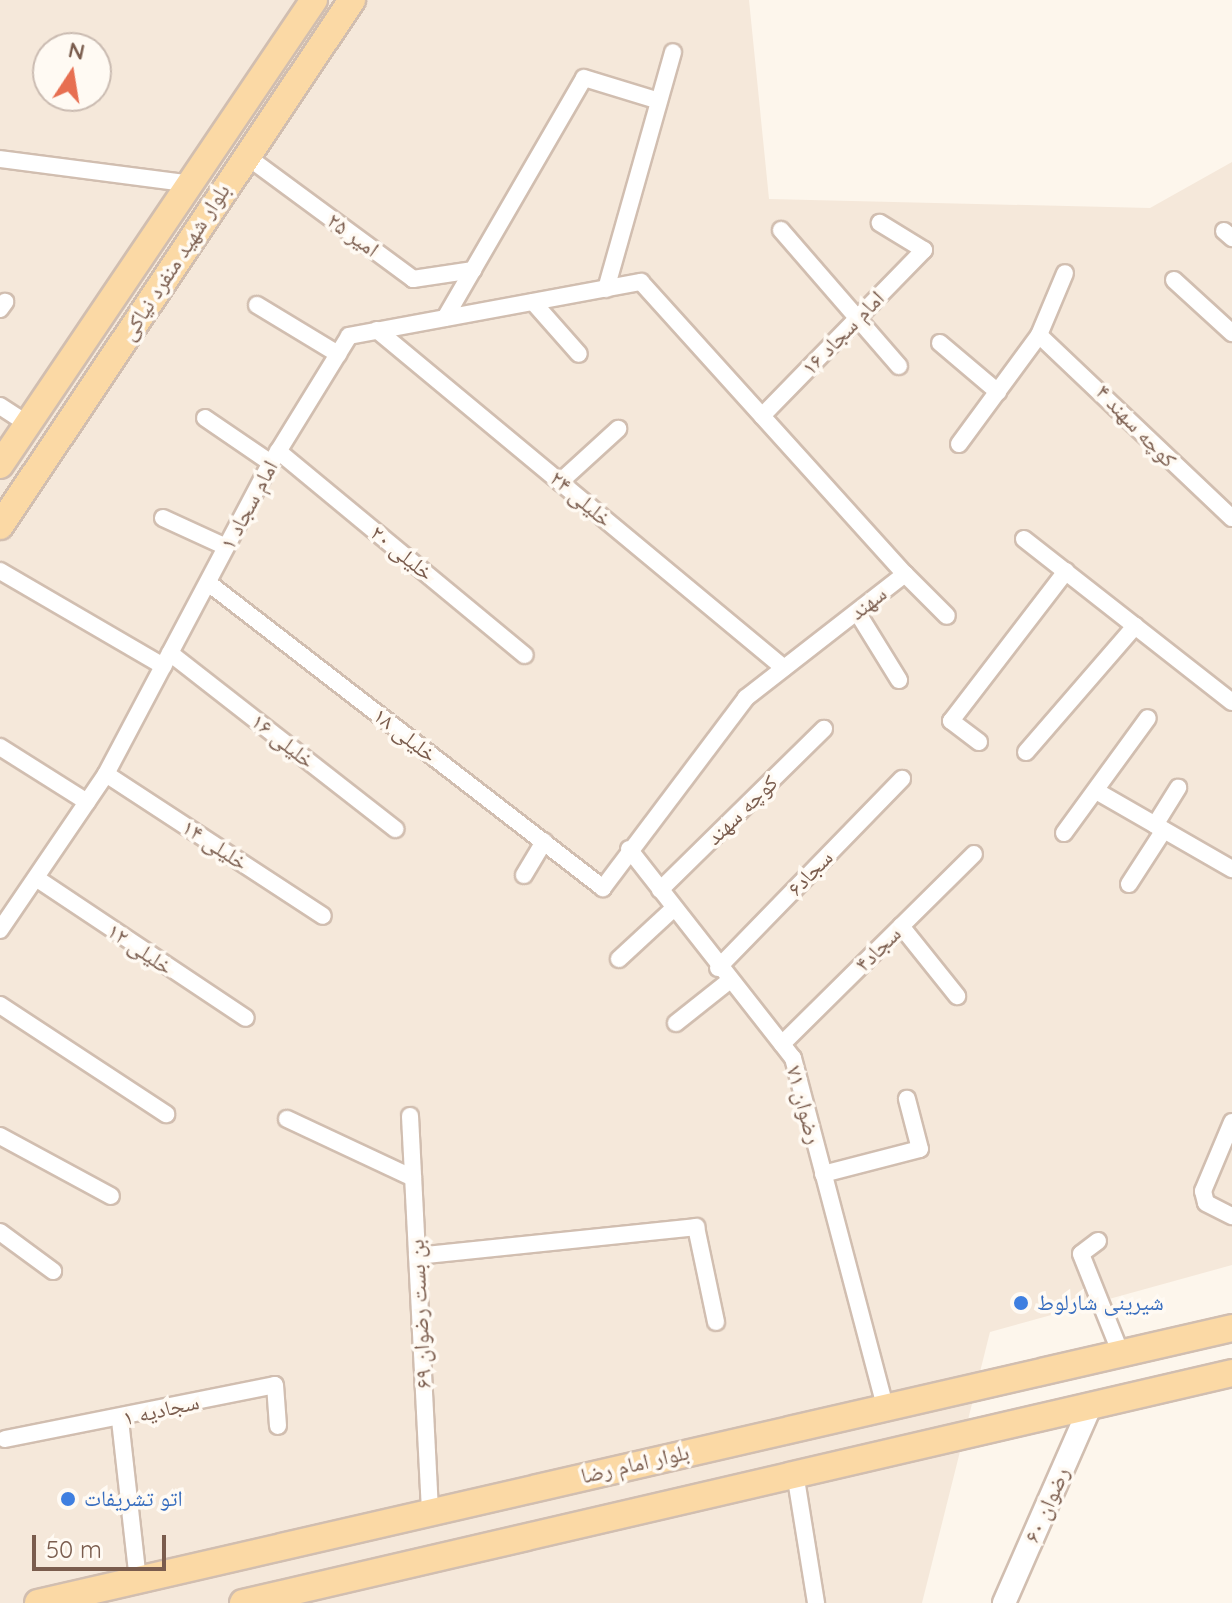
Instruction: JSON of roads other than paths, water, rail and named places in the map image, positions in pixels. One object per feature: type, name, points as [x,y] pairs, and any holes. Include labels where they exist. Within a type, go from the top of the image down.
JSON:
[{"type":"main road","name":"بلوار شهید منفرد نیاکی","points":[[0,465],[184,183],[314,0]]},
{"type":"main road","name":"بلوار شهید منفرد نیاکی","points":[[0,526],[245,155],[352,0]]},
{"type":"main road","points":[[219,135],[245,155]]},
{"type":"main road","name":"بلوار امام رضا","points":[[38,1603],[1232,1328]]},
{"type":"main road","name":"بلوار امام رضا","points":[[243,1603],[1232,1373]]},
{"type":"main road","name":"رضوان ۶۰","points":[[1004,1603],[1090,1407]]},
{"type":"street","points":[[606,289],[673,52]]},
{"type":"street","points":[[445,318],[584,78],[659,101]]},
{"type":"street","name":"امیر ۲۵","points":[[245,155],[413,279],[473,270]]},
{"type":"street","points":[[0,159],[184,183]]},
{"type":"street","name":"امام سجاد ۱۶","points":[[762,416],[924,250],[880,223]]},
{"type":"street","points":[[781,230],[899,366]]},
{"type":"street","points":[[959,444],[1039,335],[1065,273]]},
{"type":"street","points":[[1174,280],[1232,333]]},
{"type":"street","name":"امام سجاد ۱","points":[[0,930],[106,774],[274,457],[349,336],[641,282]]},
{"type":"street","name":"سهند","points":[[603,888],[629,849],[746,698],[905,574],[641,282]]},
{"type":"street","points":[[533,302],[579,354]]},
{"type":"street","points":[[257,305],[338,354]]},
{"type":"street","name":"خلیلی ۲۴","points":[[377,330],[784,668]]},
{"type":"street","name":"کوچه سهند ۴","points":[[1039,335],[1232,518]]},
{"type":"street","points":[[940,343],[998,392]]},
{"type":"street","points":[[0,406],[28,424]]},
{"type":"street","name":"خلیلی ۲۰","points":[[205,418],[274,457],[525,655]]},
{"type":"street","points":[[560,482],[618,429]]},
{"type":"street","points":[[163,518],[226,547]]},
{"type":"street","points":[[1024,539],[1232,702]]},
{"type":"street","name":"خلیلی ۱۶","points":[[0,571],[167,659],[395,829]]},
{"type":"street","points":[[979,742],[951,721],[1066,571]]},
{"type":"street","points":[[905,574],[947,616]]},
{"type":"street","name":"خلیلی ۱۸","points":[[208,583],[603,888]]},
{"type":"street","points":[[857,612],[899,680]]},
{"type":"street","points":[[1026,752],[1135,626]]},
{"type":"street","points":[[1064,833],[1098,792],[1148,718]]},
{"type":"street","name":"كوچه سهند","points":[[660,890],[824,729]]},
{"type":"street","points":[[0,747],[87,802]]},
{"type":"street","name":"خلیلی ۱۴","points":[[106,774],[323,916]]},
{"type":"street","name":"سجاد۶","points":[[718,968],[902,779]]},
{"type":"street","points":[[1129,884],[1178,788]]},
{"type":"street","points":[[1098,792],[1232,869]]},
{"type":"street","points":[[524,875],[544,842]]},
{"type":"street","name":"رضوان ۷۱","points":[[629,849],[718,968],[793,1058],[885,1407]]},
{"type":"street","name":"سجاد۴","points":[[782,1044],[974,854]]},
{"type":"street","name":"خلیلی ۱۲","points":[[36,878],[246,1018]]},
{"type":"street","points":[[619,959],[674,908]]},
{"type":"street","points":[[901,926],[957,996]]},
{"type":"street","points":[[676,1023],[729,981]]},
{"type":"street","points":[[0,1005],[166,1114]]},
{"type":"street","points":[[823,1174],[920,1149],[907,1099]]},
{"type":"street","name":"بن بست رضوان ۶۹","points":[[410,1116],[430,1511]]},
{"type":"street","points":[[287,1119],[413,1178]]},
{"type":"street","points":[[1232,1122],[1203,1198],[1232,1216]]},
{"type":"street","points":[[0,1136],[111,1196]]},
{"type":"street","points":[[417,1256],[696,1227],[716,1322]]},
{"type":"street","points":[[0,1232],[53,1271]]},
{"type":"street","points":[[1098,1241],[1081,1254],[1121,1354]]},
{"type":"street","name":"سجادیه ۱","points":[[5,1439],[120,1420],[275,1385],[278,1426]]},
{"type":"street","points":[[120,1420],[138,1581]]},
{"type":"street","points":[[795,1473],[816,1603]]},
{"type":"place","name":"شیرینی شارلوط","points":[[1021,1303]]},
{"type":"place","name":"اتو تشریفات","points":[[68,1499]]}]
